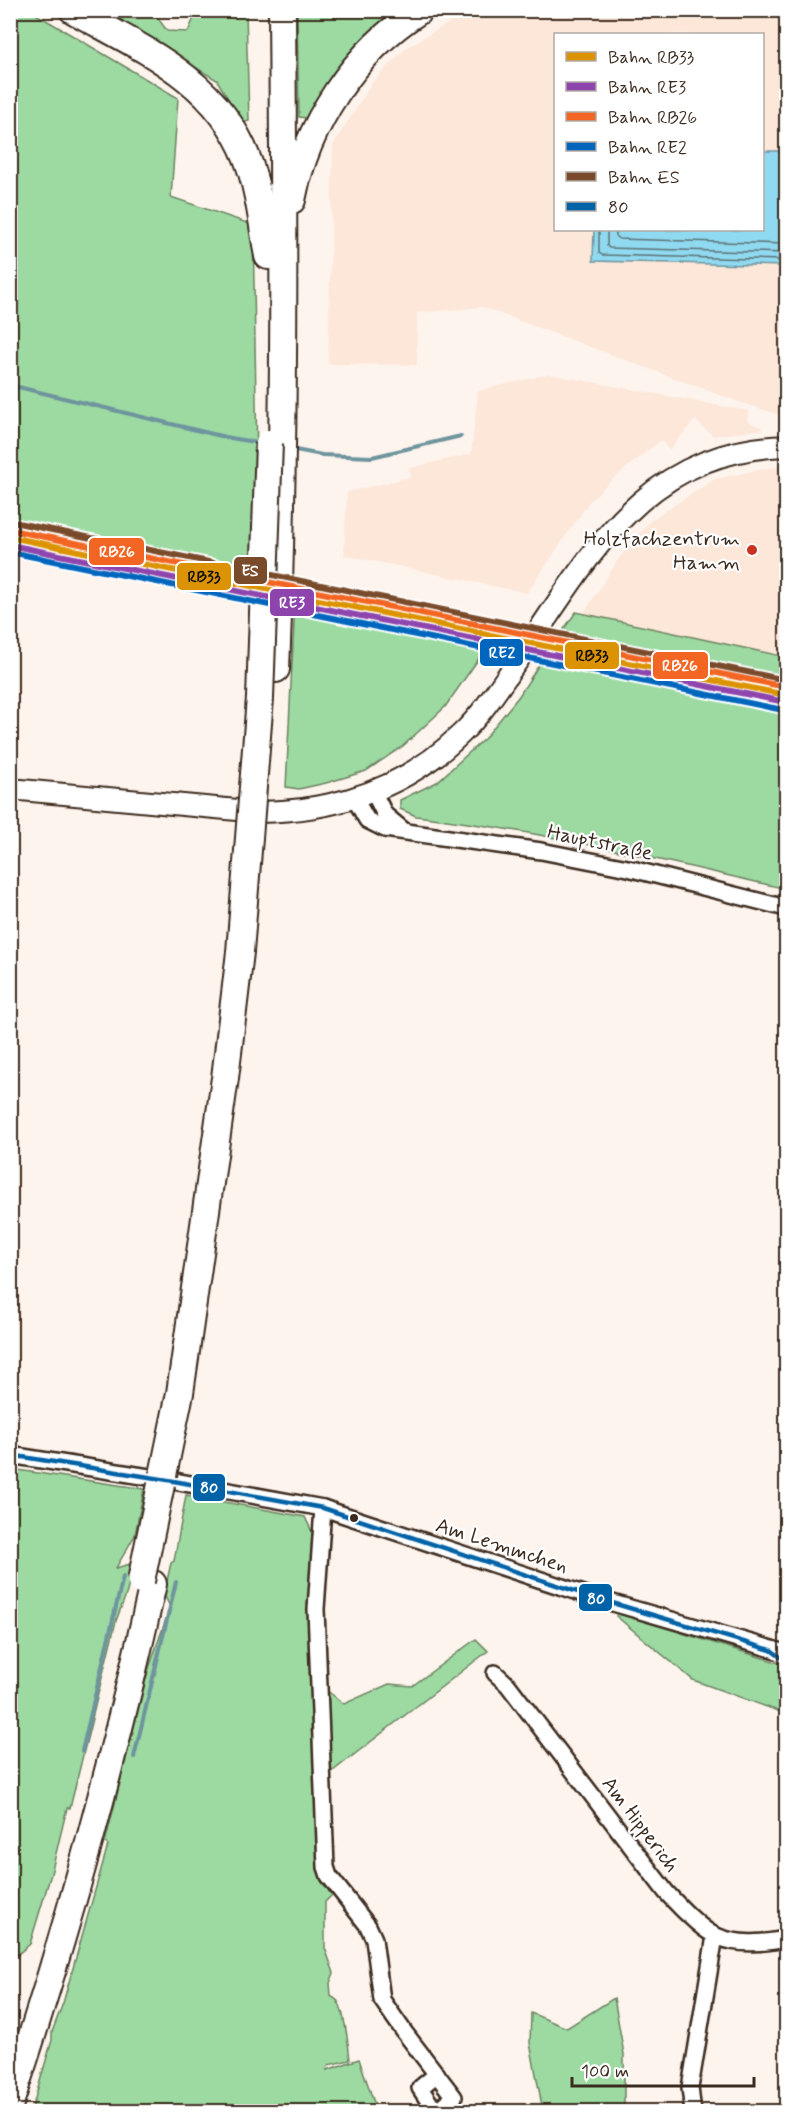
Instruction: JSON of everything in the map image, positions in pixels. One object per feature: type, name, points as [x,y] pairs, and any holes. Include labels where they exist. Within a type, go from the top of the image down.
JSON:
[{"type":"highway","points":[[73,10],[174,67],[200,88],[222,113],[240,142],[252,173],[268,256]]},
{"type":"highway","points":[[10,2103],[59,1946],[120,1731],[180,1393],[225,1078],[240,952],[258,721],[266,570],[269,399],[264,10]]},
{"type":"highway","points":[[10,2048],[86,1804],[147,1582],[184,1433],[211,1282],[233,1129],[251,980],[266,825],[276,669],[282,496],[285,236],[282,10]]},
{"type":"highway","points":[[285,236],[294,188],[318,124],[349,75],[368,53],[389,33],[420,10]]},
{"type":"main road","points":[[10,789],[259,812],[307,810],[374,791],[413,771],[462,733],[496,692],[593,553],[626,514],[669,480],[702,463],[744,451],[786,446]]},
{"type":"street","points":[[374,791],[385,815],[403,830]]},
{"type":"street","name":"Hauptstraße","points":[[355,798],[363,815],[371,824],[385,829],[541,851],[617,866],[786,908]]},
{"type":"street","name":"Am Lemmchen","points":[[10,1455],[323,1508],[588,1595],[779,1652],[786,1661]]},
{"type":"street","points":[[323,1508],[316,1619],[326,1867],[329,1876],[368,1926],[374,1939],[382,2000],[405,2034],[437,2074]]},
{"type":"street","name":"Am Hipperich","points":[[495,1673],[508,1685],[666,1892],[688,1914],[715,1936],[758,1944],[786,1939]]},
{"type":"street","points":[[693,2112],[690,2088],[715,1936]]},
{"type":"shaded area","points":[[547,11],[786,11],[786,417],[739,402],[482,307],[417,313],[417,365],[328,364],[333,145],[372,83],[406,48],[454,20]]},
{"type":"shaded area","points":[[548,374],[749,411],[747,421],[764,429],[713,436],[695,420],[669,450],[661,440],[608,483],[589,502],[527,593],[344,555],[347,492],[411,477],[409,468],[471,454],[478,391]]},
{"type":"shaded area","points":[[773,467],[786,467],[786,657],[584,613],[617,561],[651,520],[715,479]]},
{"type":"shaded area","points":[[10,524],[128,548],[124,567],[11,545]]},
{"type":"shaded area","points":[[155,553],[259,577],[522,628],[511,644],[295,602],[151,572]]},
{"type":"shaded area","points":[[559,636],[786,683],[786,703],[547,652]]},
{"type":"green space","points":[[10,11],[31,11],[178,98],[171,197],[253,225],[259,577],[11,524]]},
{"type":"green space","points":[[101,11],[153,11],[167,31],[188,32],[197,11],[246,11],[249,121],[242,123],[217,80]]},
{"type":"green space","points":[[297,11],[399,11],[377,25],[307,118],[299,117]]},
{"type":"green space","points":[[295,602],[491,641],[445,707],[403,746],[366,771],[299,789],[286,787]]},
{"type":"green space","points":[[576,612],[786,657],[786,682],[559,636]]},
{"type":"green space","points":[[547,652],[786,703],[786,889],[556,838],[416,816],[400,809],[400,800],[437,782],[485,738],[519,696]]},
{"type":"green space","points":[[11,1469],[144,1489],[135,1535],[116,1568],[133,1563],[127,1592],[116,1621],[70,1808],[67,1808],[51,1874],[30,1944],[11,1960]]},
{"type":"green space","points":[[186,1495],[305,1517],[313,1534],[308,1614],[320,1861],[327,1886],[334,1893],[325,1902],[325,1948],[334,1973],[330,1983],[331,1996],[337,2001],[342,2012],[350,2060],[328,2065],[327,2070],[359,2059],[377,2111],[31,2112],[52,2040],[52,2032],[63,2003],[108,1845],[105,1843],[148,1671],[170,1607],[164,1594],[171,1563],[174,1561]]},
{"type":"green space","points":[[617,1613],[786,1665],[786,1714],[693,1680],[616,1616]]},
{"type":"green space","points":[[476,1639],[488,1651],[329,1774],[325,1689],[344,1704],[389,1684],[412,1686]]},
{"type":"green space","points":[[614,1998],[624,2054],[624,2111],[543,2111],[530,2043],[531,2013],[567,2028]]},
{"type":"water","points":[[764,151],[786,151],[786,266],[593,261],[594,231],[764,231]]},
{"type":"waterway","points":[[10,385],[225,437],[259,443]]},
{"type":"waterway","points":[[290,449],[322,455],[372,457],[461,436]]},
{"type":"waterway","points":[[82,1751],[123,1577]]},
{"type":"waterway","points":[[134,1757],[176,1582]]},
{"type":"rail line","name":"ES","points":[[13,522],[786,680]]},
{"type":"rail line","name":"RB26","points":[[11,530],[786,687]]},
{"type":"rail line","name":"RB33","points":[[10,537],[786,695]]},
{"type":"rail line","name":"RE3","points":[[10,545],[785,702]]},
{"type":"rail line","name":"RE2","points":[[10,552],[783,710]]},
{"type":"transit line","name":"80","points":[[10,1455],[323,1508],[599,1599],[771,1650],[786,1661]]},
{"type":"place","name":"Holzfachzentrum Hamm","points":[[752,550]]}]
